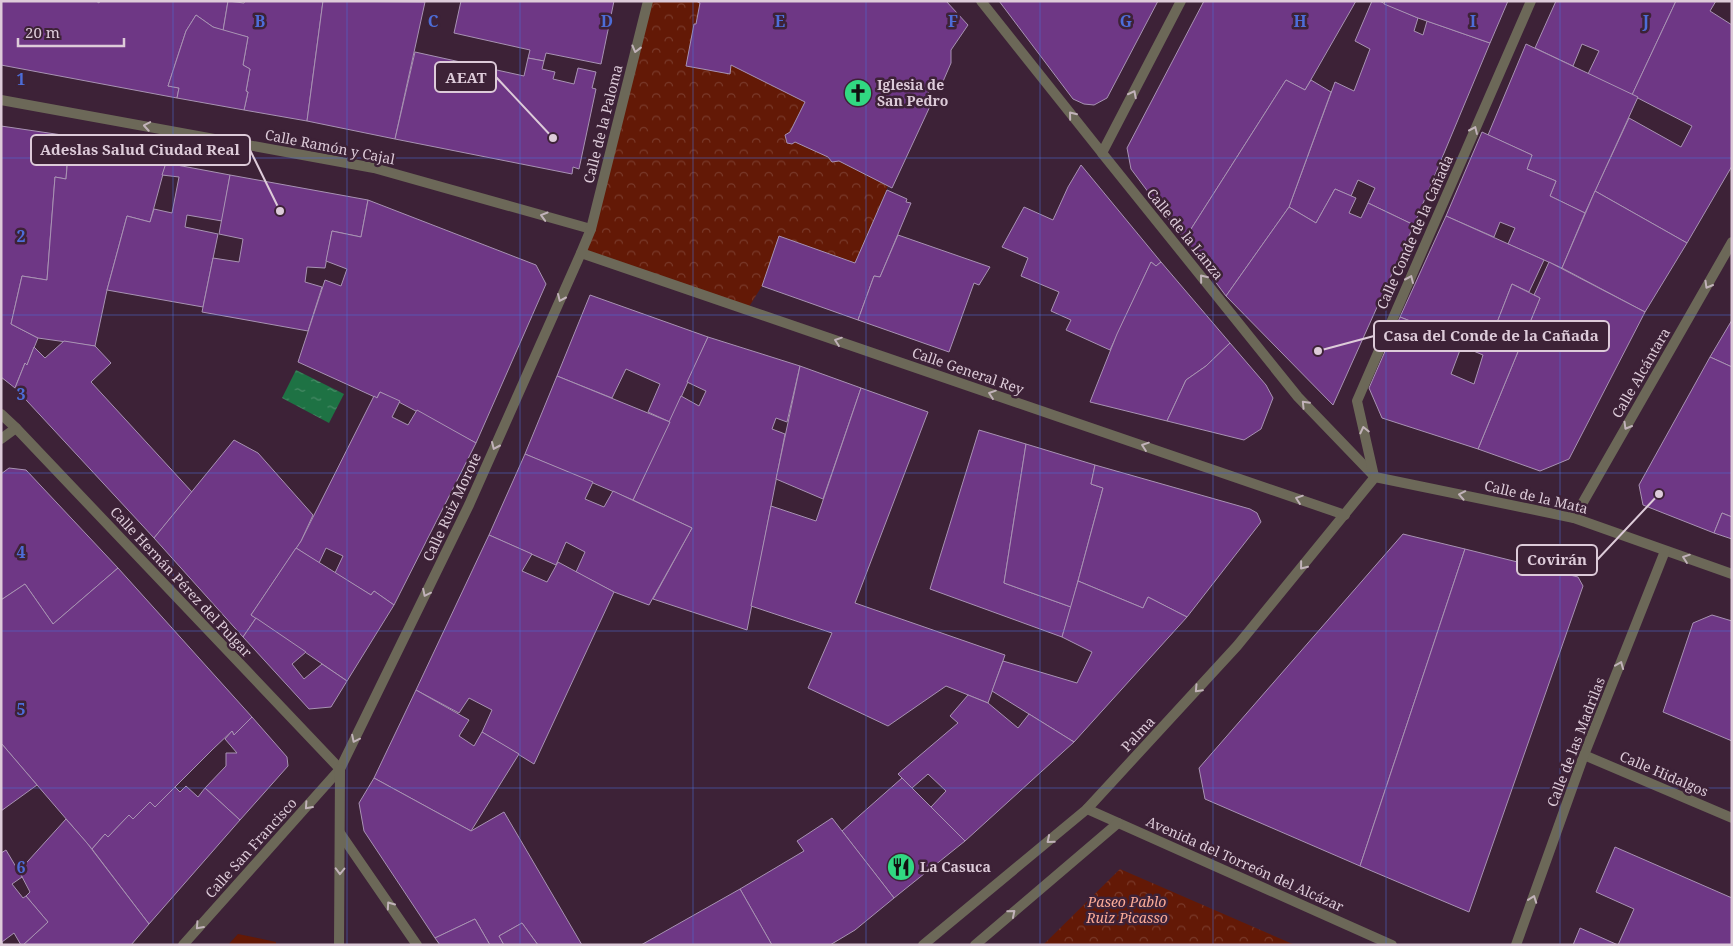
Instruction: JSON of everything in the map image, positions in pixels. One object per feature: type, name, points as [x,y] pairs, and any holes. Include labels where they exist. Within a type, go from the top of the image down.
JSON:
[{"type":"street","name":"Calle de la Paloma","points":[[581,254],[591,229],[648,1]]},
{"type":"street","name":"Calle de la Lanza","points":[[981,1],[1298,397],[1375,478]]},
{"type":"street","points":[[1102,153],[1181,1]]},
{"type":"street","name":"Calle Conde de la Cañada","points":[[1375,478],[1357,401],[1531,1]]},
{"type":"street","name":"Calle Ramón y Cajal","points":[[1,100],[374,168],[591,229]]},
{"type":"street","name":"Calle Alcántara","points":[[1574,518],[1732,242]]},
{"type":"street","name":"Calle General Rey","points":[[581,254],[1345,515]]},
{"type":"street","name":"Calle Ruiz Morote","points":[[340,769],[469,505],[581,254]]},
{"type":"street","name":"Calle Hernán Pérez del Pulgar","points":[[1,414],[340,769]]},
{"type":"street","points":[[1,439],[16,428]]},
{"type":"street","points":[[1345,515],[1375,478]]},
{"type":"street","name":"Calle de la Mata","points":[[1375,478],[1574,518],[1732,574]]},
{"type":"street","name":"Palma","points":[[923,945],[1087,809],[1237,646],[1345,515]]},
{"type":"street","name":"Calle de las Madrilas","points":[[1516,945],[1584,755],[1665,551]]},
{"type":"street","name":"Calle Hidalgos","points":[[1584,755],[1732,818]]},
{"type":"street","points":[[339,945],[340,769]]},
{"type":"street","name":"Calle San Francisco","points":[[183,945],[340,769]]},
{"type":"street","name":"Avenida del Torreón del Alcázar","points":[[1087,809],[1392,945]]},
{"type":"street","points":[[975,945],[1118,823]]},
{"type":"street","points":[[340,833],[417,945]]},
{"type":"green space","points":[[647,1],[696,1],[700,3],[686,66],[730,74],[731,65],[805,102],[790,132],[785,135],[787,142],[792,144],[795,142],[828,157],[832,162],[839,161],[888,186],[855,263],[779,236],[762,286],[747,310],[581,253]]},
{"type":"green space","name":"Paseo Pablo Ruiz Picasso","points":[[1120,869],[1295,945],[1043,945]]},
{"type":"green space","points":[[238,934],[276,942],[276,945],[228,945]]},
{"type":"water","points":[[296,370],[344,394],[329,423],[282,398]]},
{"type":"building","points":[[1,1],[96,1],[99,3],[100,1],[228,1],[223,31],[213,27],[196,15],[186,31],[168,86],[179,88],[177,98],[1,65]]},
{"type":"building","points":[[228,1],[244,3],[245,1],[323,1],[307,121],[244,110],[250,69],[243,65],[248,37],[223,31]]},
{"type":"building","points":[[323,1],[425,2],[395,139],[307,121]]},
{"type":"building","points":[[461,1],[614,1],[601,64],[546,53],[544,61],[528,58],[530,50],[454,33]]},
{"type":"building","name":"Iglesia de San Pedro","points":[[696,1],[946,1],[968,25],[951,50],[951,63],[941,86],[928,90],[929,96],[924,98],[932,102],[892,188],[839,161],[832,162],[828,157],[795,142],[792,144],[787,143],[785,135],[790,132],[805,102],[731,65],[730,74],[686,66],[700,3]]},
{"type":"building","points":[[999,1],[1158,1],[1107,98],[1094,105],[1084,104],[1073,99]]},
{"type":"building","points":[[1204,1],[1356,1],[1305,90],[1286,80],[1184,240],[1131,169],[1127,148]]},
{"type":"building","points":[[1372,1],[1379,1],[1418,18],[1414,31],[1423,35],[1427,21],[1490,43],[1414,225],[1368,203],[1375,188],[1358,180],[1351,196],[1335,189],[1316,223],[1289,207],[1335,82],[1354,91],[1370,49],[1355,41]]},
{"type":"building","points":[[1385,1],[1508,1],[1490,43],[1418,18],[1384,4]]},
{"type":"building","points":[[1556,1],[1676,1],[1632,95],[1588,74],[1599,51],[1582,44],[1573,66],[1535,48]]},
{"type":"building","points":[[1676,1],[1716,1],[1710,11],[1732,25],[1732,166],[1687,243],[1595,191],[1629,118],[1681,147],[1692,126],[1632,95]]},
{"type":"building","points":[[196,15],[213,27],[248,37],[243,65],[250,69],[244,110],[177,98],[179,88],[168,86],[186,31]]},
{"type":"building","points":[[1526,44],[1638,97],[1585,213],[1550,196],[1556,181],[1527,169],[1532,155],[1488,135]]},
{"type":"building","points":[[415,52],[524,76],[528,58],[544,61],[542,69],[555,72],[553,79],[574,84],[578,68],[596,72],[592,88],[596,89],[579,169],[573,167],[572,174],[395,139]]},
{"type":"building","points":[[1286,80],[1305,90],[1311,80],[1331,92],[1289,207],[1226,296],[1184,240]]},
{"type":"building","points":[[1,126],[69,136],[66,179],[55,177],[47,280],[22,276],[11,324],[38,338],[15,388],[1,377]]},
{"type":"building","points":[[1482,132],[1532,155],[1527,169],[1556,181],[1550,196],[1585,213],[1562,268],[1508,244],[1515,228],[1500,222],[1494,237],[1446,216]]},
{"type":"building","points":[[69,144],[166,163],[150,222],[127,216],[107,290],[95,346],[38,338],[11,324],[22,276],[47,280],[55,177],[66,179]]},
{"type":"building","points":[[166,163],[230,175],[222,221],[187,215],[185,227],[218,234],[203,307],[107,290],[127,216],[150,222],[154,209],[172,213],[179,177],[162,175]]},
{"type":"building","points":[[1081,165],[1161,262],[1156,266],[1151,262],[1110,350],[1066,330],[1071,320],[1051,311],[1059,292],[1021,276],[1028,258],[1002,247],[1024,207],[1053,220],[1068,187]]},
{"type":"building","points":[[230,175],[368,200],[361,237],[332,231],[325,268],[307,267],[305,282],[322,287],[308,331],[202,312],[213,258],[239,262],[243,239],[219,234]]},
{"type":"building","points":[[1335,189],[1356,198],[1349,213],[1361,218],[1368,203],[1414,225],[1333,405],[1226,296],[1289,207],[1316,223]]},
{"type":"building","points":[[887,190],[907,199],[906,202],[911,203],[880,277],[874,276],[858,320],[762,286],[779,236],[855,263]]},
{"type":"building","points":[[1595,191],[1687,243],[1645,312],[1562,268]]},
{"type":"building","points":[[368,200],[536,265],[546,284],[476,443],[380,392],[377,398],[298,362],[325,280],[341,286],[347,269],[326,261],[332,231],[361,237]]},
{"type":"building","points":[[1446,216],[1544,260],[1529,292],[1512,284],[1491,338],[1471,330],[1466,343],[1400,317]]},
{"type":"building","points":[[898,235],[990,267],[979,285],[974,283],[949,352],[858,320],[874,276],[880,277]]},
{"type":"building","points":[[1151,262],[1156,266],[1161,262],[1230,343],[1206,366],[1186,380],[1167,421],[1090,402],[1117,334]]},
{"type":"building","points":[[1549,262],[1645,312],[1569,459],[1540,471],[1478,449],[1540,298],[1534,295]]},
{"type":"building","points":[[1512,284],[1540,298],[1478,449],[1382,418],[1369,388],[1400,317],[1463,342],[1451,374],[1474,384],[1483,355],[1464,347],[1471,330],[1491,338]]},
{"type":"building","points":[[590,295],[708,337],[670,422],[648,412],[660,384],[626,369],[612,398],[557,376]]},
{"type":"building","points":[[1732,320],[1732,367],[1710,357]]},
{"type":"building","points":[[708,337],[800,366],[787,422],[776,418],[772,429],[785,434],[747,630],[653,599],[692,528],[633,500],[681,396],[699,406],[706,391],[687,382]]},
{"type":"building","points":[[64,341],[95,346],[111,363],[91,382],[192,492],[154,538],[15,388],[34,347],[45,358]]},
{"type":"building","points":[[1230,343],[1266,385],[1273,398],[1261,429],[1244,440],[1167,421],[1186,380],[1206,366]]},
{"type":"building","points":[[1710,357],[1732,367],[1732,517],[1722,513],[1714,533],[1643,505],[1639,485]]},
{"type":"building","points":[[800,366],[861,388],[823,499],[776,479]]},
{"type":"building","points":[[557,376],[670,422],[633,500],[525,454]]},
{"type":"building","points":[[861,388],[928,412],[855,603],[1005,655],[988,703],[946,686],[888,726],[808,688],[832,633],[751,606],[771,506],[816,521]]},
{"type":"building","points":[[380,392],[400,401],[392,417],[408,425],[417,410],[476,443],[394,605],[374,591],[371,595],[335,573],[343,556],[326,548],[319,563],[296,548],[374,396],[377,398]]},
{"type":"building","points":[[979,430],[1026,444],[1004,583],[1071,607],[1062,637],[930,589]]},
{"type":"building","points":[[234,440],[258,453],[313,515],[301,541],[251,615],[256,618],[243,637],[154,538]]},
{"type":"building","points":[[1026,444],[1095,465],[1091,484],[1103,488],[1071,607],[1004,583]]},
{"type":"building","points":[[525,454],[593,482],[585,499],[604,507],[613,491],[692,528],[649,605],[614,592],[576,572],[585,552],[566,542],[556,565],[489,535]]},
{"type":"building","points":[[1095,465],[1250,509],[1257,513],[1261,522],[1187,617],[1148,597],[1143,608],[1078,581],[1103,488],[1091,484]]},
{"type":"building","points":[[9,468],[26,470],[118,568],[53,624],[25,584],[1,600],[1,474]]},
{"type":"building","points":[[1722,513],[1732,517],[1732,539],[1714,533]]},
{"type":"building","points":[[1403,534],[1465,549],[1360,866],[1205,799],[1199,768]]},
{"type":"building","points":[[489,535],[532,554],[522,571],[547,582],[558,562],[614,592],[534,764],[482,732],[492,710],[469,698],[459,713],[416,690]]},
{"type":"building","points":[[296,548],[371,595],[374,591],[394,605],[347,681],[251,615]]},
{"type":"building","points":[[1465,549],[1578,577],[1583,586],[1469,912],[1360,866]]},
{"type":"building","points":[[118,568],[252,717],[234,735],[232,731],[155,807],[150,802],[133,819],[129,815],[108,837],[105,834],[92,849],[1,743],[1,600],[25,584],[53,624]]},
{"type":"building","points":[[1078,581],[1143,608],[1148,597],[1187,617],[1074,742],[992,691],[1003,661],[1077,683],[1092,652],[1062,637]]},
{"type":"building","points":[[1712,615],[1732,621],[1732,741],[1663,712],[1693,623]]},
{"type":"building","points":[[256,618],[306,652],[292,664],[304,679],[322,664],[347,681],[331,707],[309,709],[243,637]]},
{"type":"building","points":[[416,690],[469,720],[459,736],[474,746],[482,732],[519,754],[471,831],[374,778]]},
{"type":"building","points":[[968,695],[988,703],[1018,728],[1029,714],[1074,742],[965,841],[931,807],[946,791],[928,774],[912,788],[898,774],[958,723],[950,716]]},
{"type":"building","points":[[252,717],[287,757],[288,766],[240,820],[205,788],[226,766],[226,753],[237,753],[225,739],[232,731],[234,735]]},
{"type":"building","points":[[1,743],[37,785],[1,811]]},
{"type":"building","points":[[374,778],[471,831],[504,812],[582,945],[538,945],[522,923],[499,936],[504,945],[490,945],[475,919],[435,938],[364,831],[359,803]]},
{"type":"building","points":[[902,778],[965,841],[894,898],[842,831]]},
{"type":"building","points":[[186,786],[198,797],[205,788],[240,820],[149,924],[92,849],[105,834],[108,837],[129,815],[133,819],[150,802],[155,807],[175,787],[180,792]]},
{"type":"building","points":[[832,818],[894,898],[855,930],[830,945],[772,945],[740,889],[804,851],[797,841]]},
{"type":"building","points":[[66,819],[87,843],[149,924],[131,945],[23,945],[48,922],[26,896],[30,892],[19,871]]},
{"type":"building","points":[[1615,847],[1732,898],[1732,945],[1618,945],[1634,909],[1596,892]]},
{"type":"building","points":[[6,850],[22,877],[12,884],[23,898],[26,896],[48,922],[23,945],[21,945],[14,933],[2,942],[3,945],[1,945],[1,853]]},
{"type":"building","points":[[740,889],[772,945],[641,945]]},
{"type":"building","points":[[475,919],[490,945],[440,945],[435,938]]},
{"type":"building","points":[[522,923],[538,945],[504,945],[499,936]]},
{"type":"building","points":[[1580,928],[1618,945],[1573,945]]},
{"type":"place","name":"Iglesia de San Pedro","points":[[858,93]]},
{"type":"place","name":"AEAT","points":[[553,138]]},
{"type":"place","name":"Adeslas Salud Ciudad Real","points":[[280,211]]},
{"type":"place","name":"Casa del Conde de la Cañada","points":[[1318,351]]},
{"type":"place","name":"Covirán","points":[[1659,494]]},
{"type":"place","name":"La Casuca","points":[[901,867]]}]
